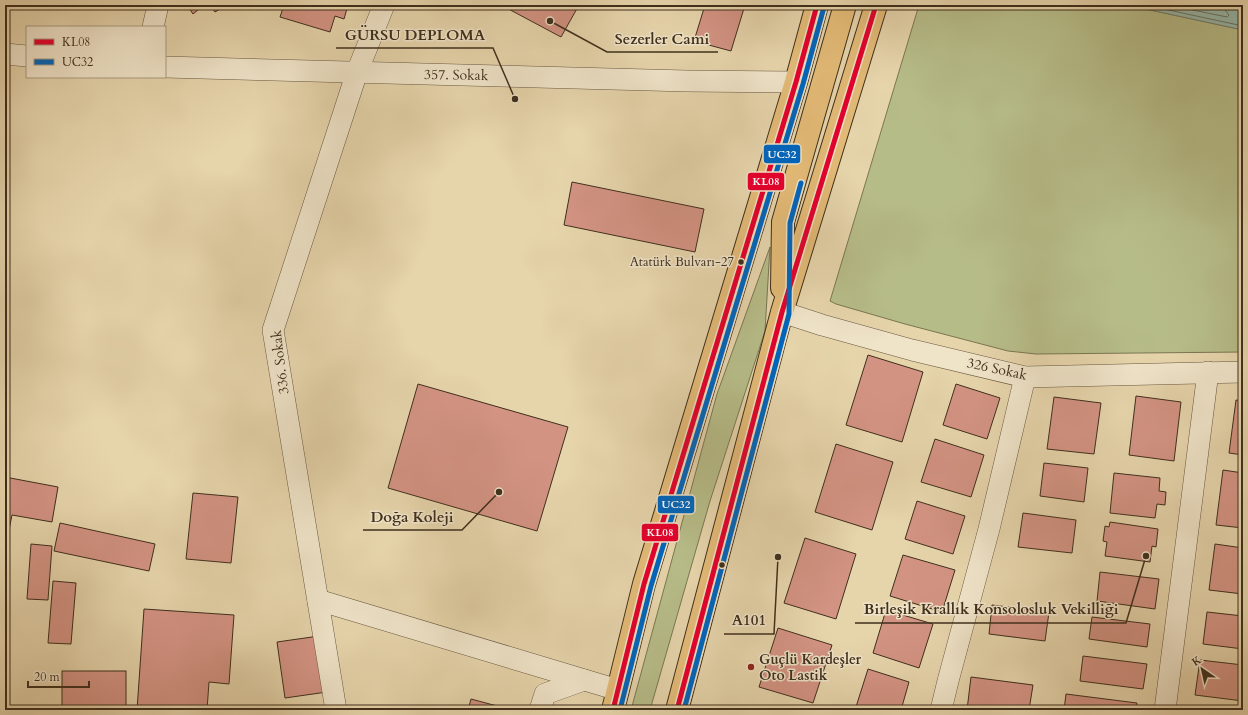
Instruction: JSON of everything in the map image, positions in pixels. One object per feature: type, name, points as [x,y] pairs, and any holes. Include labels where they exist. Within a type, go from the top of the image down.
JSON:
[{"type":"main road","points":[[615,700],[644,584],[796,82],[817,5]]},
{"type":"main road","points":[[782,312],[783,222],[845,5]]},
{"type":"main road","points":[[677,710],[782,312],[876,5]]},
{"type":"street","points":[[153,26],[158,5]]},
{"type":"street","name":"336. Sokak","points":[[336,710],[273,330],[357,72],[384,5]]},
{"type":"street","points":[[5,54],[26,56]]},
{"type":"street","name":"357. Sokak","points":[[166,67],[687,81],[796,82]]},
{"type":"street","name":"326 Sokak","points":[[782,312],[822,325],[912,350],[1025,377],[1243,372]]},
{"type":"street","points":[[1165,710],[1208,372]]},
{"type":"street","points":[[941,710],[989,528],[1025,377]]},
{"type":"street","points":[[318,600],[584,680],[615,700]]},
{"type":"street","points":[[540,710],[545,694],[584,680]]},
{"type":"green space","points":[[919,5],[1127,5],[1243,30],[1243,352],[1036,354],[1008,351],[905,324],[830,301]]},
{"type":"green space","points":[[770,247],[765,331],[710,501],[650,710],[631,710],[717,394]]},
{"type":"water","points":[[1127,5],[1224,5],[1243,9],[1243,30]]},
{"type":"building","points":[[187,5],[204,5],[193,14]]},
{"type":"building","points":[[210,5],[227,5],[215,12]]},
{"type":"building","points":[[284,5],[348,5],[344,19],[335,16],[330,32],[280,17]]},
{"type":"building","points":[[501,5],[579,5],[561,37]]},
{"type":"building","points":[[705,5],[745,5],[731,51],[694,41]]},
{"type":"building","points":[[572,182],[704,209],[695,252],[564,225]]},
{"type":"building","points":[[868,355],[923,372],[902,442],[846,425]]},
{"type":"building","points":[[418,384],[568,427],[537,531],[388,488]]},
{"type":"building","points":[[956,384],[1000,398],[987,439],[943,425]]},
{"type":"building","points":[[1136,396],[1181,402],[1174,461],[1129,455]]},
{"type":"building","points":[[1054,397],[1101,403],[1094,454],[1047,449]]},
{"type":"building","points":[[1236,400],[1243,401],[1243,455],[1229,453]]},
{"type":"building","points":[[935,439],[984,455],[971,497],[921,482]]},
{"type":"building","points":[[836,444],[893,462],[872,530],[815,512]]},
{"type":"building","points":[[1044,463],[1088,468],[1084,502],[1040,496]]},
{"type":"building","points":[[1223,470],[1243,473],[1243,528],[1216,525]]},
{"type":"building","points":[[1114,473],[1160,478],[1159,491],[1166,492],[1165,505],[1157,504],[1155,518],[1110,513]]},
{"type":"building","points":[[5,477],[58,487],[52,522],[12,515],[6,545],[5,545]]},
{"type":"building","points":[[193,493],[238,497],[231,563],[186,559]]},
{"type":"building","points":[[917,501],[965,516],[953,554],[905,539]]},
{"type":"building","points":[[1023,513],[1076,520],[1072,553],[1018,547]]},
{"type":"building","points":[[1110,522],[1158,529],[1156,547],[1152,546],[1150,562],[1105,556],[1107,542],[1103,541],[1105,526],[1109,527]]},
{"type":"building","points":[[60,523],[155,544],[149,571],[54,551]]},
{"type":"building","points":[[805,538],[856,554],[836,619],[784,603]]},
{"type":"building","points":[[31,544],[52,546],[48,600],[27,599]]},
{"type":"building","points":[[1215,544],[1243,548],[1243,594],[1209,590]]},
{"type":"building","points":[[903,555],[955,570],[942,612],[890,596]]},
{"type":"building","points":[[1100,572],[1159,579],[1155,609],[1097,601]]},
{"type":"building","points":[[53,581],[76,583],[71,644],[48,643]]},
{"type":"building","points":[[992,605],[1049,612],[1045,641],[989,634]]},
{"type":"building","points":[[144,609],[234,615],[229,684],[209,682],[207,710],[137,710]]},
{"type":"building","points":[[886,610],[933,624],[919,668],[873,653]]},
{"type":"building","points":[[1207,612],[1243,616],[1243,649],[1203,644]]},
{"type":"building","points":[[1092,617],[1150,624],[1147,647],[1089,639]]},
{"type":"building","points":[[778,628],[832,645],[813,703],[759,687]]},
{"type":"building","points":[[319,636],[327,692],[285,698],[277,642]]},
{"type":"building","points":[[1083,656],[1147,664],[1143,689],[1080,681]]},
{"type":"building","points":[[1200,660],[1243,665],[1243,701],[1195,695]]},
{"type":"building","points":[[868,669],[909,682],[901,710],[855,710]]},
{"type":"building","points":[[62,671],[126,671],[126,710],[62,710]]},
{"type":"building","points":[[971,677],[1033,685],[1029,710],[967,710]]},
{"type":"building","points":[[1066,694],[1137,703],[1136,710],[1064,710]]},
{"type":"building","points":[[471,699],[512,710],[468,710]]},
{"type":"transit line","name":"KL08","points":[[613,710],[644,584],[796,82],[817,5]]},
{"type":"transit line","name":"KL08","points":[[677,710],[782,312],[876,5]]},
{"type":"transit line","name":"UC32","points":[[620,710],[651,586],[803,84],[824,7]]},
{"type":"transit line","name":"UC32","points":[[684,710],[789,314],[790,223],[801,183]]},
{"type":"place","name":"Sezerler Cami","points":[[550,21]]},
{"type":"place","name":"GÜRSU DEPLOMA","points":[[515,99]]},
{"type":"place","name":"Atatürk Bulvarı-27","points":[[741,262]]},
{"type":"place","name":"Doğa Koleji","points":[[499,492]]},
{"type":"place","name":"Birleşik Krallık Konsolosluk Vekilliği","points":[[1146,556]]},
{"type":"place","name":"A101","points":[[778,557]]},
{"type":"place","name":"Guçlü Kardeşler Oto Lastik","points":[[751,667]]}]
